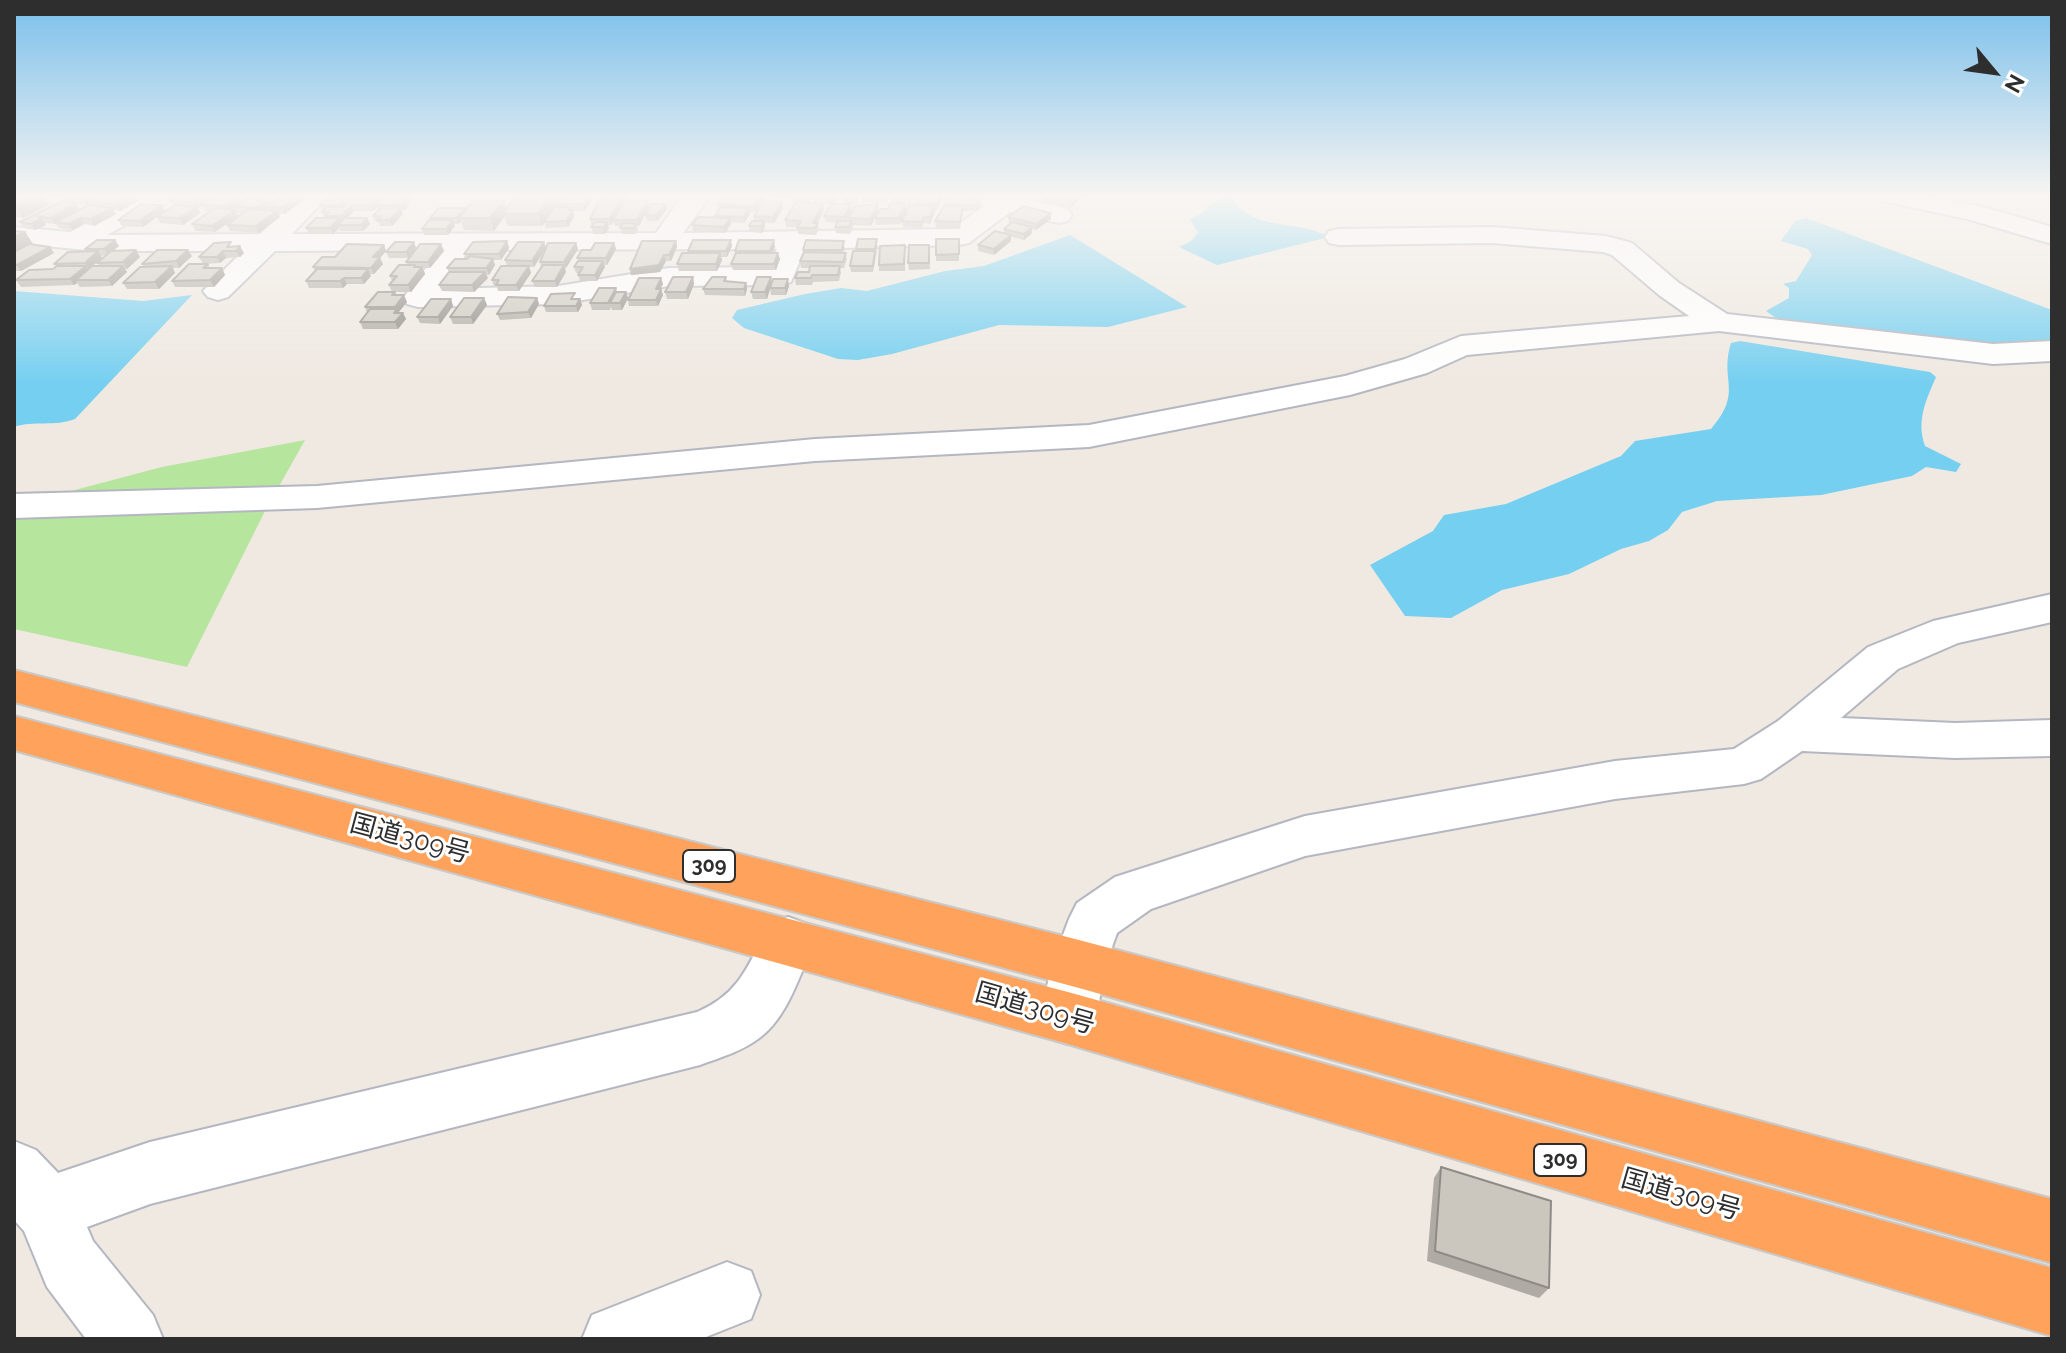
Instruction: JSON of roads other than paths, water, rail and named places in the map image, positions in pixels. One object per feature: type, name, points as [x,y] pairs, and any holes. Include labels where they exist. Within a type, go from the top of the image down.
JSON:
[{"type":"highway","name":"国道309号","points":[[14,686],[1073,991],[2052,1302]]},
{"type":"highway","name":"国道309号","points":[[14,733],[788,941],[1073,991],[2052,1231]]},
{"type":"street","points":[[218,291],[252,258]]},
{"type":"street","points":[[449,258],[418,298],[558,295],[669,277],[781,276],[788,258]]},
{"type":"street","points":[[607,285],[622,258]]},
{"type":"street","points":[[1633,258],[1669,289],[1719,322]]},
{"type":"street","points":[[14,506],[317,497],[815,450],[1089,436],[1350,385],[1416,366],[1461,346],[1719,322],[1993,354],[2052,351]]},
{"type":"street","points":[[1073,991],[1096,919],[1133,893],[1305,836],[1615,780],[1744,766],[1794,733],[1883,658],[1948,631],[2052,608]]},
{"type":"street","points":[[1794,733],[1893,739],[2014,741],[2052,738]]},
{"type":"street","points":[[129,1339],[70,1264],[31,1190],[150,1173],[700,1038],[737,1022],[757,1004],[788,941]]},
{"type":"street","points":[[616,1339],[727,1295]]},
{"type":"water","points":[[1006,258],[1108,258],[1187,307],[1108,327],[999,325],[858,360],[838,359],[744,328],[732,318],[737,310],[805,294],[841,288],[867,291],[945,271],[984,266]]},
{"type":"water","points":[[1203,258],[1244,258],[1217,265]]},
{"type":"water","points":[[1810,258],[1913,258],[2052,310],[2052,344],[2000,344],[1780,321],[1766,311],[1789,298],[1789,288],[1783,284],[1796,281]]},
{"type":"water","points":[[14,291],[143,301],[192,295],[75,419],[14,427]]},
{"type":"water","points":[[1740,341],[1930,372],[1936,377],[1922,419],[1925,446],[1961,464],[1956,472],[1926,467],[1912,476],[1821,495],[1717,501],[1682,512],[1668,530],[1649,541],[1621,549],[1569,574],[1502,590],[1451,618],[1405,616],[1370,565],[1433,531],[1444,515],[1506,504],[1621,456],[1635,441],[1711,429],[1721,416],[1729,395],[1727,367],[1731,343]]}]
